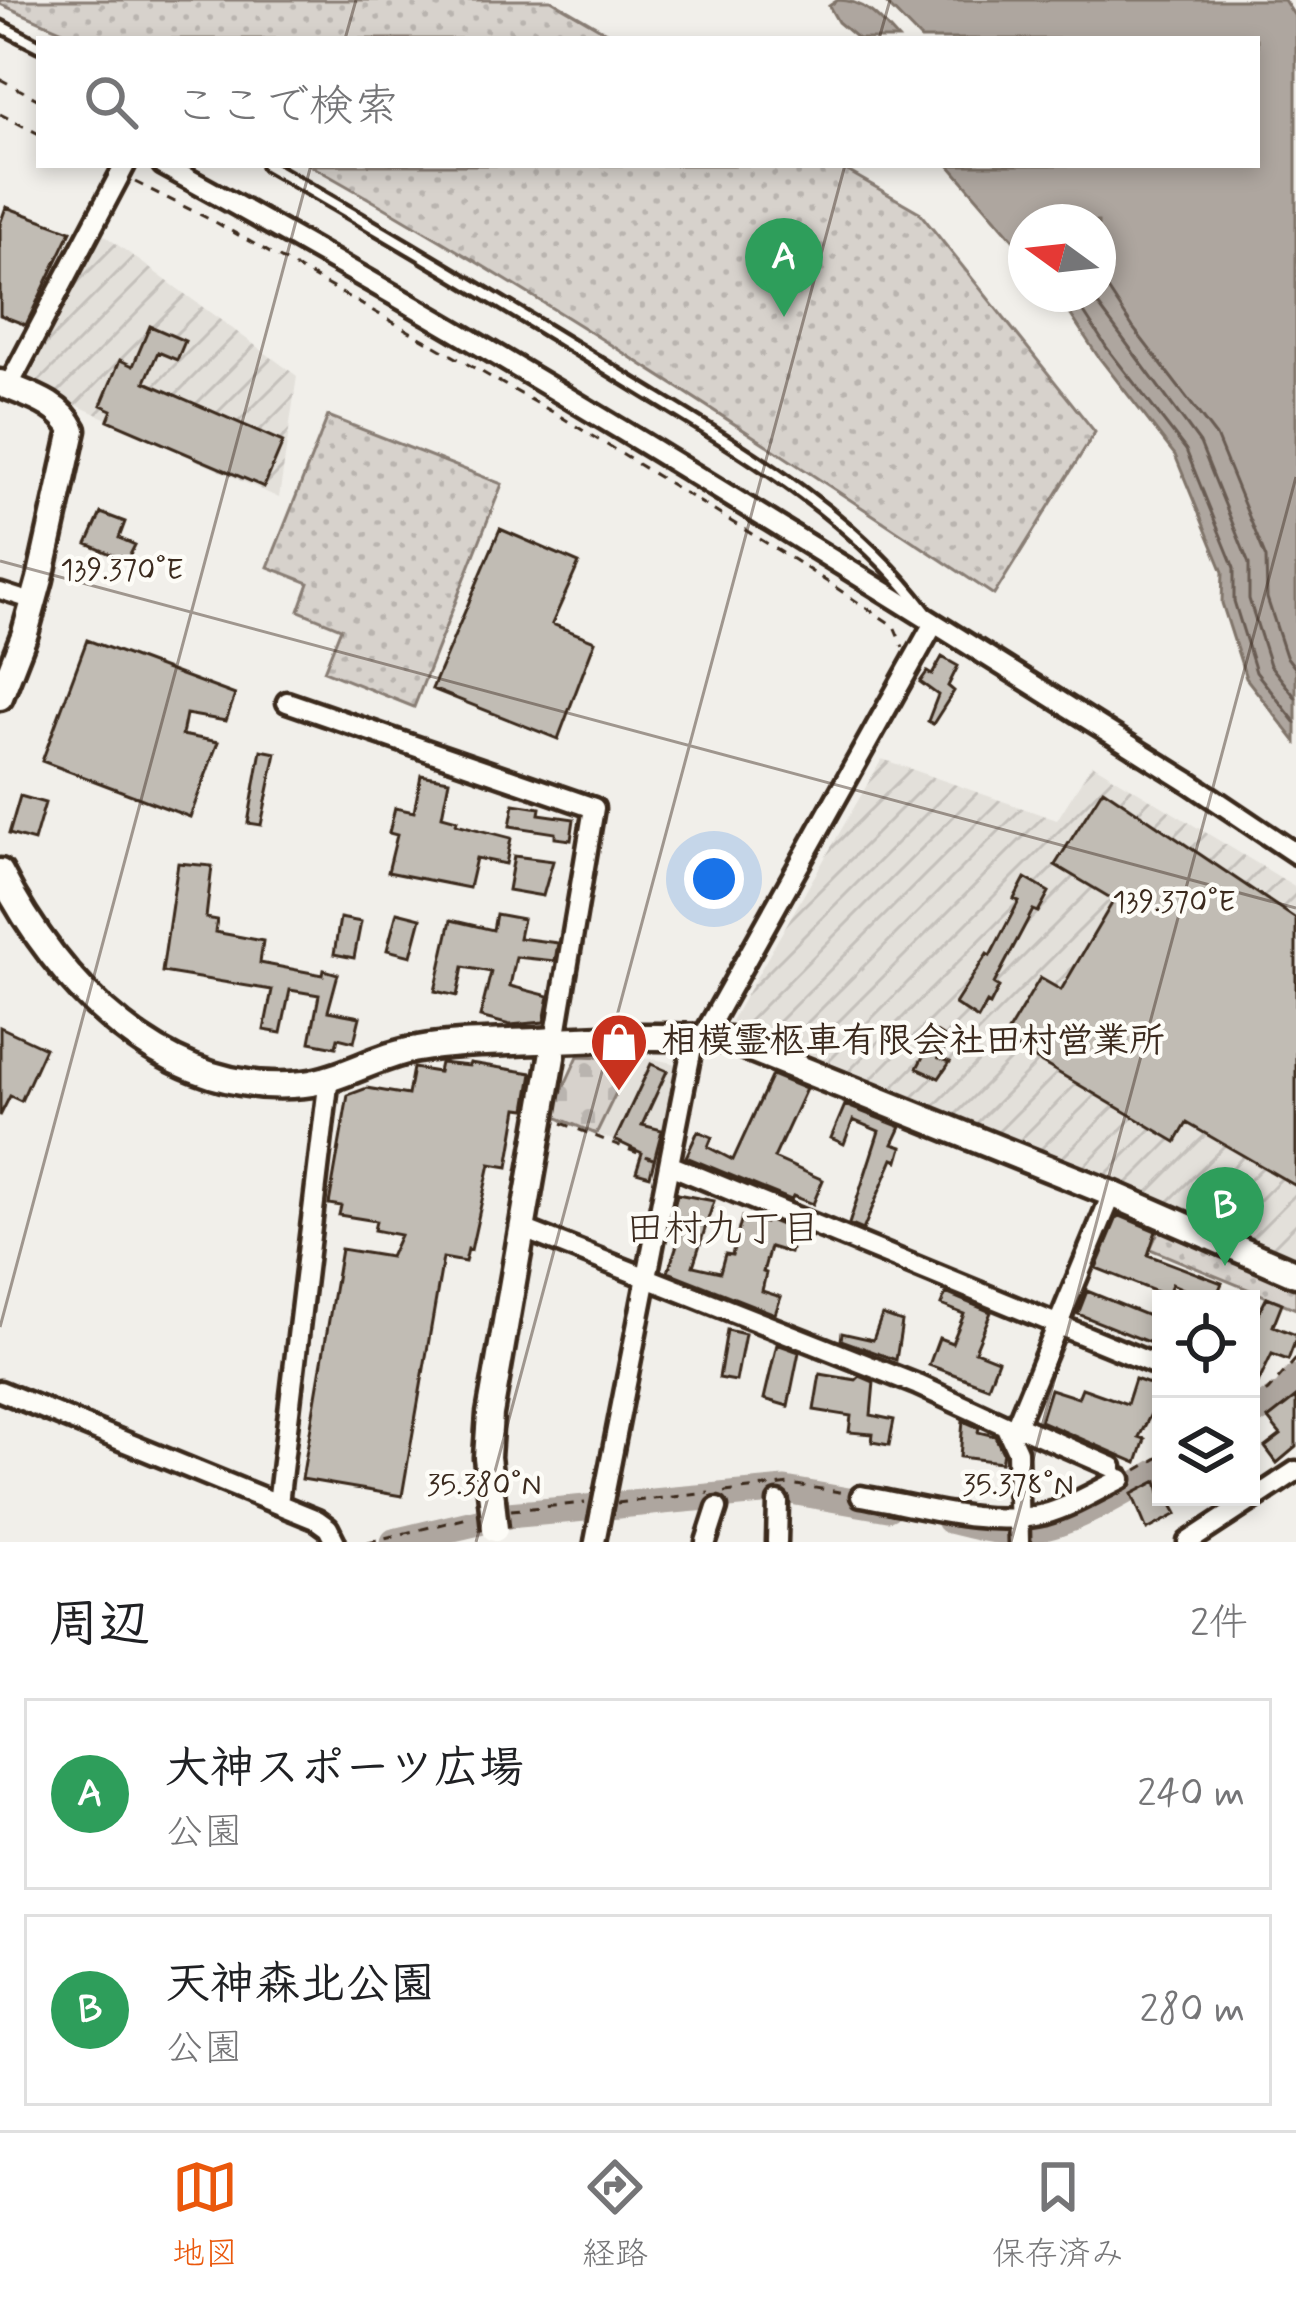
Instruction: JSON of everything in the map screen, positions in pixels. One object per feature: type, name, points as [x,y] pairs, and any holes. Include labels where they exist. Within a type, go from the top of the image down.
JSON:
[{"type":"street","points":[[168,168],[455,328],[934,623],[1296,854]]},
{"type":"street","points":[[0,697],[35,597],[73,430],[55,407],[4,385],[122,170]]},
{"type":"street","points":[[0,591],[25,599]]},
{"type":"street","points":[[595,1542],[699,1037],[934,623]]},
{"type":"street","points":[[287,702],[594,808],[490,1414],[487,1457],[496,1535]]},
{"type":"street","points":[[0,872],[52,959],[154,1051],[187,1067],[274,1087],[311,1084],[380,1057],[425,1048],[555,1040],[729,1040],[1112,1194],[1296,1274]]},
{"type":"street","points":[[278,1504],[329,1077]]},
{"type":"street","points":[[672,1166],[1152,1363]]},
{"type":"street","points":[[1018,1542],[1014,1430],[1112,1194]]},
{"type":"street","points":[[521,1228],[935,1392],[1116,1473]]},
{"type":"street","points":[[0,1391],[316,1520],[328,1528],[335,1542]]},
{"type":"street","points":[[1188,1542],[1296,1471]]},
{"type":"street","points":[[860,1496],[985,1518],[1020,1519],[1051,1513],[1116,1473]]},
{"type":"street","points":[[777,1542],[778,1502]]},
{"type":"street","points":[[706,1542],[717,1508]]},
{"type":"lane","points":[[0,26],[36,44]]},
{"type":"lane","points":[[272,168],[694,422],[834,515],[900,579],[934,623]]},
{"type":"path","points":[[0,79],[36,98]]},
{"type":"path","points":[[0,114],[36,132]]},
{"type":"path","points":[[122,170],[538,404],[794,560],[894,626],[911,665]]},
{"type":"path","points":[[542,1115],[672,1166]]},
{"type":"path","points":[[1258,1398],[1296,1359]]},
{"type":"path","points":[[1116,1473],[1152,1459]]},
{"type":"shaded area","points":[[100,232],[297,376],[279,498],[22,380]]},
{"type":"shaded area","points":[[882,759],[1057,820],[1092,764],[1296,887],[1296,1256],[731,1021]]},
{"type":"shaded area","name":"相模霊柩車有限会社田村営業所","points":[[578,1056],[677,1064],[681,1070],[666,1157],[661,1160],[551,1115]]},
{"type":"green space","points":[[0,0],[551,0],[613,36],[74,36]]},
{"type":"green space","points":[[315,168],[842,168],[919,212],[1095,432],[994,595],[741,428]]},
{"type":"green space","points":[[328,416],[502,484],[414,707],[324,671],[341,628],[299,611],[309,583],[268,567]]},
{"type":"green space","points":[[578,1056],[633,1058],[596,1134],[551,1115]]},
{"type":"green space","points":[[1161,1225],[1296,1282],[1296,1309],[1260,1294],[1260,1290],[1150,1249]]},
{"type":"water","points":[[838,0],[864,7],[895,36],[854,36],[829,6]]},
{"type":"water","points":[[883,0],[1284,0],[1296,18],[1296,742],[1246,678],[1222,603],[1223,572],[1175,455],[1069,312],[1116,312],[1116,204],[1008,204],[1008,233],[952,168],[1260,168],[1260,36],[918,36]]},
{"type":"building","points":[[6,207],[71,231],[26,325],[0,315],[0,224]]},
{"type":"building","points":[[150,326],[185,341],[177,360],[158,352],[145,382],[283,442],[264,487],[108,420],[112,410],[101,405],[120,360],[133,366]]},
{"type":"building","points":[[101,513],[125,522],[119,538],[135,545],[127,561],[87,544]]},
{"type":"building","points":[[500,529],[579,563],[552,624],[595,641],[558,739],[432,689]]},
{"type":"building","points":[[87,640],[235,695],[226,721],[186,714],[182,735],[218,742],[190,817],[42,761]]},
{"type":"building","points":[[942,657],[958,666],[948,686],[954,691],[933,724],[928,721],[938,695],[920,682],[927,672],[932,675]]},
{"type":"building","points":[[261,750],[276,753],[261,825],[248,823]]},
{"type":"building","points":[[421,775],[449,780],[442,816],[511,838],[506,864],[476,858],[469,888],[388,872],[397,835],[389,833],[395,808],[414,812]]},
{"type":"building","points":[[1103,789],[1296,919],[1296,1186],[1187,1123],[1176,1142],[1003,1040],[1040,978],[1061,990],[1114,900],[1055,865]]},
{"type":"building","points":[[20,796],[45,803],[34,841],[9,834]]},
{"type":"building","points":[[514,804],[540,808],[539,814],[574,819],[571,840],[510,826]]},
{"type":"building","points":[[514,856],[553,861],[543,896],[508,890]]},
{"type":"building","points":[[178,863],[212,866],[206,918],[217,920],[215,932],[263,941],[260,963],[338,974],[328,1011],[360,1017],[354,1042],[338,1038],[336,1047],[310,1042],[319,995],[290,990],[281,1033],[264,1030],[272,990],[162,972]]},
{"type":"building","points":[[1025,878],[1049,892],[1038,912],[1033,910],[994,984],[999,987],[990,1005],[978,1019],[955,1004],[987,954],[990,956],[1019,901],[1014,899]]},
{"type":"building","points":[[397,912],[421,918],[411,956],[387,950]]},
{"type":"building","points":[[496,914],[523,919],[519,938],[558,943],[555,961],[516,957],[510,986],[549,996],[544,1022],[510,1025],[480,1017],[491,972],[463,967],[457,996],[435,991],[451,920],[493,930]]},
{"type":"building","points":[[340,918],[361,922],[354,958],[334,954]]},
{"type":"building","points":[[0,1027],[45,1048],[21,1101],[10,1096],[0,1116]]},
{"type":"building","points":[[936,1032],[949,1040],[939,1058],[950,1062],[939,1078],[917,1068]]},
{"type":"building","points":[[440,1063],[532,1073],[526,1109],[518,1108],[508,1167],[490,1164],[471,1250],[465,1262],[443,1258],[402,1496],[302,1479],[341,1249],[390,1257],[400,1235],[374,1230],[376,1221],[339,1215],[341,1206],[329,1204],[348,1095],[367,1088],[408,1095],[413,1068],[438,1072]]},
{"type":"building","points":[[651,1064],[667,1071],[642,1125],[662,1130],[650,1176],[636,1172],[642,1153],[615,1140]]},
{"type":"building","points":[[772,1075],[806,1089],[774,1158],[823,1180],[813,1204],[793,1196],[791,1200],[686,1157],[698,1131],[712,1137],[708,1147],[733,1160]]},
{"type":"building","points":[[845,1105],[901,1127],[893,1144],[902,1147],[898,1161],[893,1159],[863,1230],[849,1224],[879,1131],[853,1120],[844,1144],[831,1138]]},
{"type":"building","points":[[677,1194],[714,1201],[693,1266],[720,1272],[725,1254],[732,1255],[742,1217],[765,1223],[766,1219],[796,1231],[790,1253],[770,1247],[763,1272],[762,1291],[781,1297],[775,1314],[668,1272],[685,1220],[672,1217]]},
{"type":"building","points":[[1118,1215],[1156,1231],[1148,1255],[1222,1283],[1219,1290],[1186,1290],[1172,1284],[1170,1290],[1152,1290],[1096,1268]]},
{"type":"building","points":[[1087,1291],[1152,1317],[1152,1344],[1078,1314]]},
{"type":"building","points":[[946,1293],[991,1312],[975,1351],[998,1360],[988,1387],[929,1365],[939,1338],[952,1343],[964,1314],[941,1305]]},
{"type":"building","points":[[1267,1297],[1282,1303],[1273,1326],[1296,1339],[1288,1360],[1272,1354],[1260,1379],[1260,1311]]},
{"type":"building","points":[[882,1315],[902,1322],[896,1360],[841,1340],[842,1333],[873,1340]]},
{"type":"building","points":[[727,1330],[745,1334],[736,1381],[719,1378]]},
{"type":"building","points":[[777,1344],[799,1352],[788,1406],[764,1399]]},
{"type":"building","points":[[820,1374],[856,1380],[860,1376],[874,1382],[871,1415],[894,1420],[889,1445],[872,1442],[873,1434],[849,1432],[851,1416],[814,1410]]},
{"type":"building","points":[[1135,1379],[1152,1385],[1152,1412],[1139,1437],[1145,1439],[1137,1463],[1040,1421],[1050,1389],[1078,1398],[1082,1388],[1127,1404]]},
{"type":"building","points":[[1296,1397],[1296,1447],[1277,1463],[1265,1447],[1281,1435],[1268,1419]]},
{"type":"building","points":[[963,1421],[995,1436],[1003,1453],[1001,1462],[960,1457]]},
{"type":"building","points":[[1152,1484],[1152,1506],[1173,1506],[1177,1514],[1147,1530],[1132,1494]]},
{"type":"waterway","points":[[1260,1409],[1286,1393],[1296,1378]]},
{"type":"waterway","points":[[949,1520],[1005,1531],[1045,1527],[1086,1512],[1152,1475]]},
{"type":"waterway","points":[[394,1542],[508,1515],[785,1490],[888,1508]]},
{"type":"place","name":"大神スポーツ広場","points":[[784,317]]},
{"type":"place","name":"相模霊柩車有限会社田村営業所","points":[[619,1093]]},
{"type":"place","name":"天神森北公園","points":[[1225,1266]]},
{"type":"district","name":"田村九丁目","points":[[723,1230]]}]
